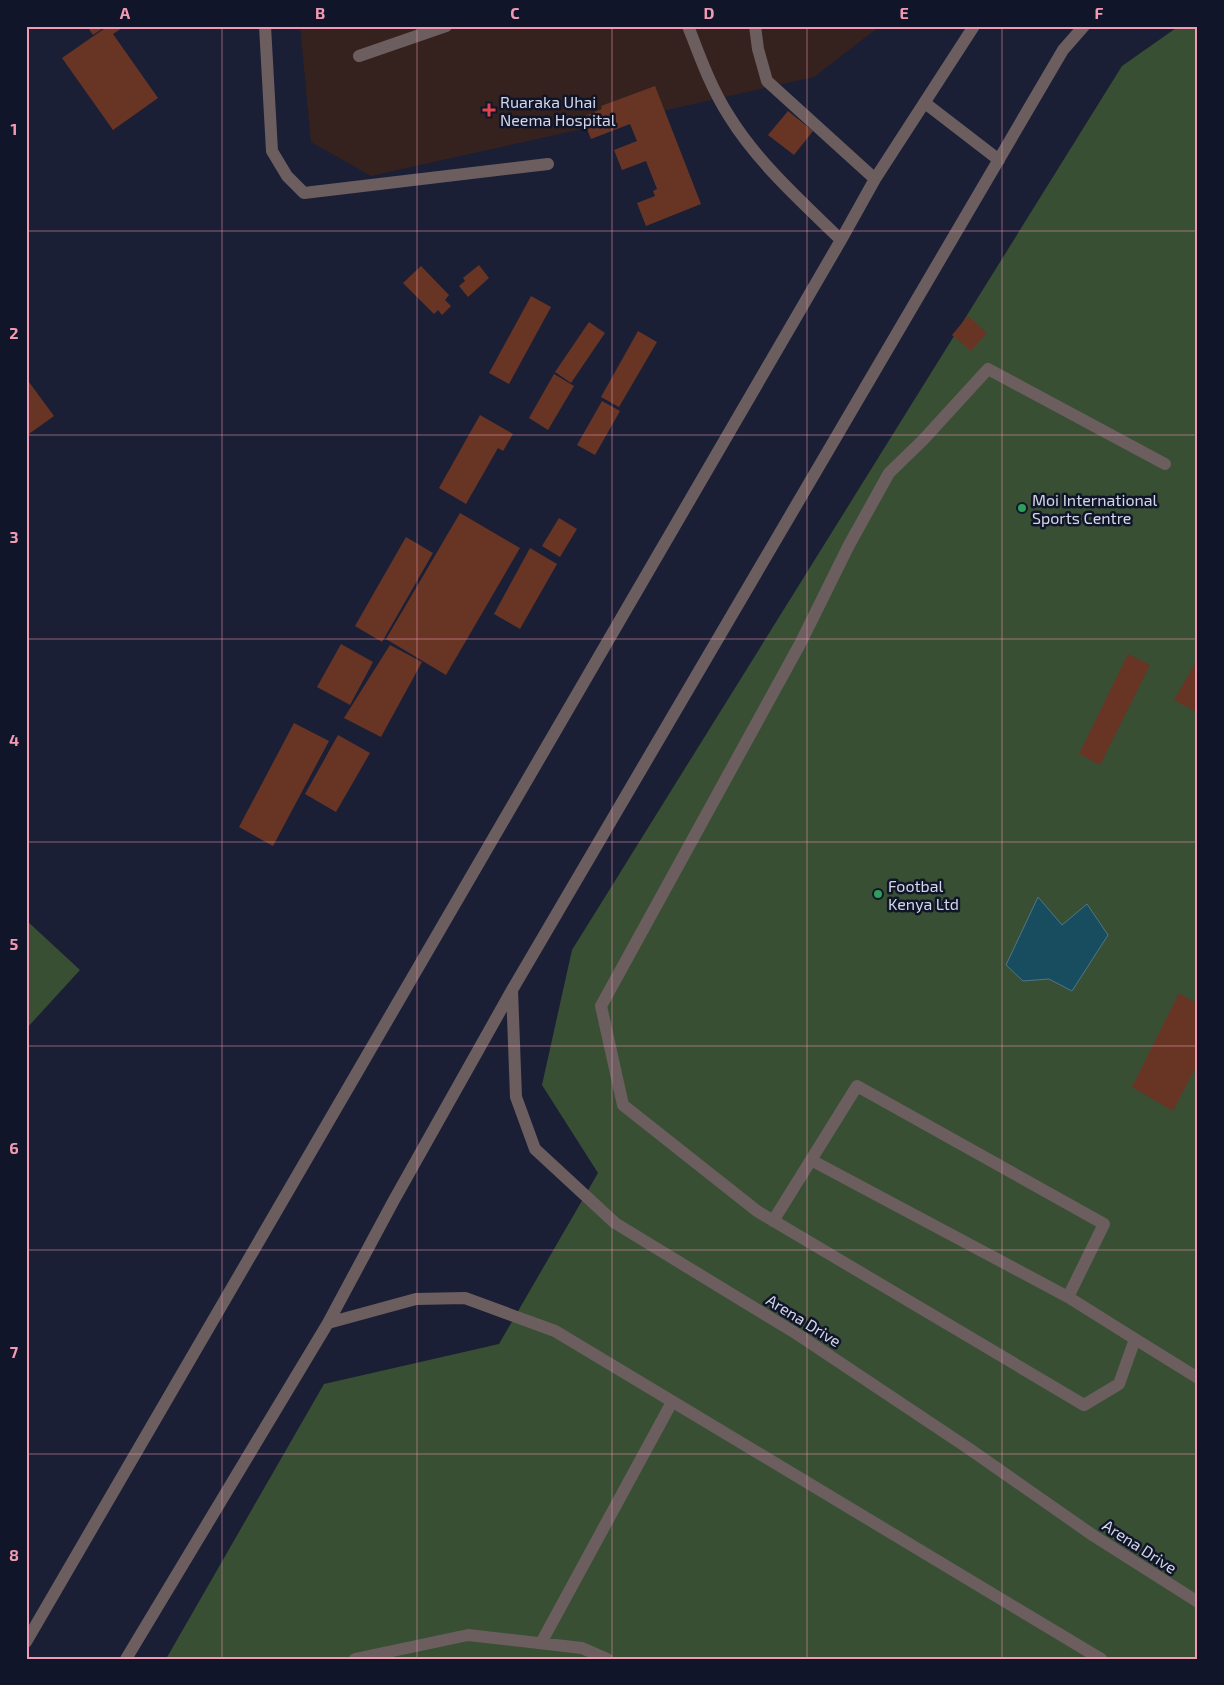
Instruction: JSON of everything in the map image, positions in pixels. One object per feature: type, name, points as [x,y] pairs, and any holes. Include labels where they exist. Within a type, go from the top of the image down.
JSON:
[{"type":"street","points":[[265,26],[272,151],[287,176],[304,193],[548,164]]},
{"type":"street","points":[[359,56],[446,26]]},
{"type":"street","points":[[688,26],[704,70],[729,117],[756,153],[841,240]]},
{"type":"street","points":[[755,26],[758,49],[767,81],[875,179]]},
{"type":"street","points":[[26,1642],[875,179],[974,26]]},
{"type":"street","points":[[126,1659],[328,1323],[394,1200],[512,990],[1063,50],[1084,26]]},
{"type":"street","points":[[925,103],[999,160]]},
{"type":"street","points":[[1135,1339],[1119,1384],[1084,1405],[773,1221],[757,1211],[623,1105],[601,1006],[800,644],[849,545],[889,473],[923,440],[988,369],[1165,464]]},
{"type":"street","name":"Arena Drive","points":[[512,990],[516,1097],[535,1148],[615,1223],[798,1334],[968,1448],[1094,1536],[1198,1602]]},
{"type":"street","points":[[773,1221],[857,1086],[1104,1224],[1068,1297]]},
{"type":"street","points":[[811,1160],[1068,1297],[1198,1378]]},
{"type":"street","points":[[328,1323],[416,1299],[465,1298],[555,1331],[1101,1659]]},
{"type":"street","points":[[540,1643],[672,1402]]},
{"type":"street","points":[[355,1659],[468,1635],[582,1648],[606,1659]]},
{"type":"shaded area","name":"Ruaraka Uhai Neema Hospital","points":[[300,26],[880,26],[814,77],[371,176],[311,142]]},
{"type":"green space","name":"Moi International Sports Centre","points":[[1179,26],[1198,26],[1198,1659],[166,1659],[324,1384],[499,1344],[598,1173],[542,1085],[572,950],[1122,66]]},
{"type":"green space","points":[[26,920],[80,970],[26,1029]]},
{"type":"water","points":[[1038,897],[1062,925],[1087,904],[1108,935],[1072,991],[1049,979],[1023,981],[1006,965]]},
{"type":"building","points":[[87,26],[106,26],[93,35]]},
{"type":"building","points":[[108,26],[125,26],[113,34],[158,98],[113,130],[62,58]]},
{"type":"building","points":[[655,86],[701,204],[646,226],[637,203],[655,196],[653,191],[657,189],[646,161],[622,170],[614,150],[637,141],[630,124],[591,139],[582,117],[602,109],[601,106]]},
{"type":"building","points":[[788,111],[813,131],[794,155],[768,135]]},
{"type":"building","points":[[479,265],[489,278],[468,297],[459,286],[465,281],[463,278]]},
{"type":"building","points":[[421,266],[449,295],[445,300],[451,306],[442,315],[438,310],[434,314],[403,283]]},
{"type":"building","points":[[531,296],[551,307],[509,384],[489,373]]},
{"type":"building","points":[[968,316],[987,333],[971,351],[952,335]]},
{"type":"building","points":[[589,322],[605,333],[571,383],[555,372]]},
{"type":"building","points":[[638,331],[657,342],[619,407],[601,397]]},
{"type":"building","points":[[554,374],[574,386],[548,430],[529,418]]},
{"type":"building","points":[[26,378],[54,416],[26,436]]},
{"type":"building","points":[[602,401],[620,411],[595,455],[577,445]]},
{"type":"building","points":[[480,415],[513,434],[503,451],[498,448],[466,504],[439,488]]},
{"type":"building","points":[[460,513],[520,548],[446,675],[386,639]]},
{"type":"building","points":[[559,518],[577,529],[560,557],[542,546]]},
{"type":"building","points":[[406,537],[433,553],[382,642],[355,626]]},
{"type":"building","points":[[530,548],[557,564],[520,629],[494,614]]},
{"type":"building","points":[[341,644],[373,662],[350,705],[317,687]]},
{"type":"building","points":[[390,645],[422,662],[381,737],[344,718]]},
{"type":"building","points":[[1128,654],[1150,665],[1100,765],[1079,754]]},
{"type":"building","points":[[1198,658],[1198,713],[1174,700]]},
{"type":"building","points":[[294,723],[329,741],[273,846],[239,827]]},
{"type":"building","points":[[338,735],[370,753],[336,812],[305,794]]},
{"type":"building","points":[[1179,993],[1198,1004],[1198,1063],[1173,1111],[1132,1087]]},
{"type":"place","name":"Ruaraka Uhai Neema Hospital","points":[[489,110]]},
{"type":"place","name":"Moi International Sports Centre","points":[[1022,508]]},
{"type":"place","name":"Footbal Kenya Ltd","points":[[878,894]]}]
